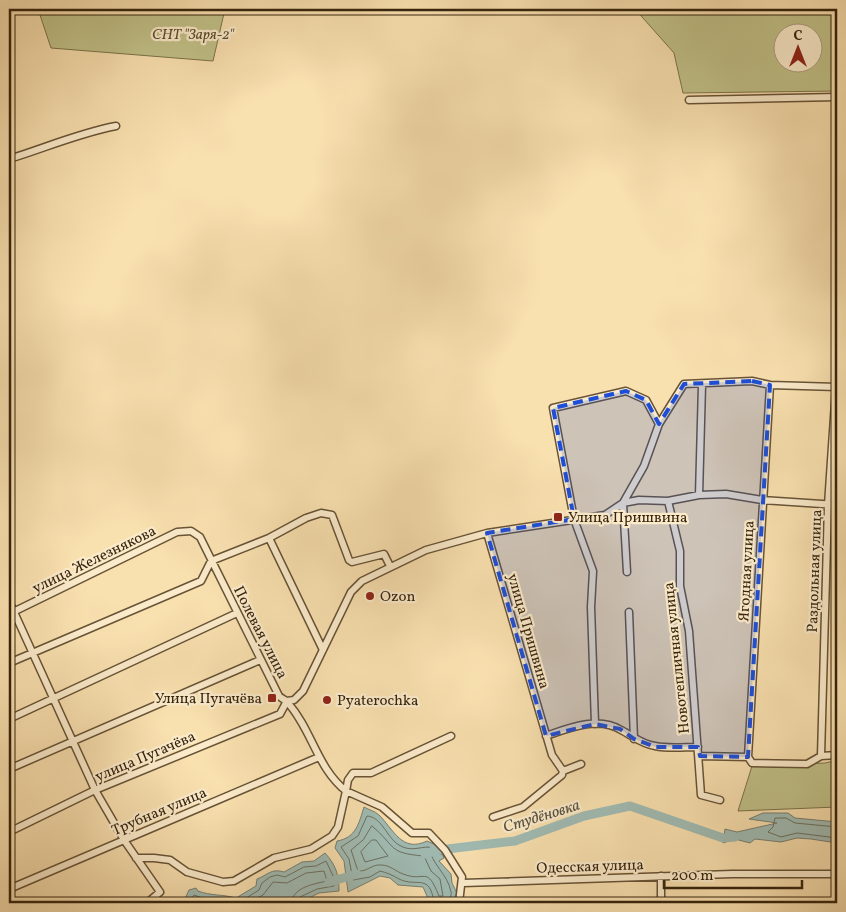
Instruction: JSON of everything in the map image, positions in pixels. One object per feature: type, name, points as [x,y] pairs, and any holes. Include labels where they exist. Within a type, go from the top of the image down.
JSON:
[{"type":"street","points":[[690,100],[837,97]]},
{"type":"street","points":[[9,159],[62,143],[88,131],[116,126]]},
{"type":"street","points":[[627,572],[623,503],[644,466],[659,424],[684,384],[702,385],[752,380],[770,385],[837,387]]},
{"type":"street","points":[[698,495],[702,385]]},
{"type":"street","name":"Ягодная улица","points":[[748,757],[770,385]]},
{"type":"street","name":"Раздольная улица","points":[[821,756],[828,505],[834,455],[837,387]]},
{"type":"street","points":[[594,724],[591,607],[593,571],[574,520],[553,408],[626,391],[646,400],[659,424]]},
{"type":"street","points":[[287,701],[294,700],[303,691],[351,592],[362,581],[426,550],[487,533],[605,515],[623,503],[639,500],[668,501],[698,495],[726,494],[762,500],[837,505]]},
{"type":"street","name":"Новотепличная улица","points":[[668,501],[680,551],[680,586],[689,631],[700,756],[701,795],[720,800]]},
{"type":"street","points":[[9,663],[201,581],[211,561],[269,538],[306,518],[321,513],[330,513],[332,515],[349,560],[352,562],[384,554],[390,566]]},
{"type":"street","name":"Полевая улица","points":[[190,531],[200,537],[279,696],[287,701],[332,779],[346,791]]},
{"type":"street","name":"улица Железнякова","points":[[11,612],[177,532],[190,531]]},
{"type":"street","name":"улица Пришвина","points":[[487,533],[552,755],[563,771]]},
{"type":"street","points":[[269,538],[323,650]]},
{"type":"street","points":[[9,601],[11,612],[32,652],[96,790],[124,840],[160,892],[146,903]]},
{"type":"street","points":[[629,612],[634,739]]},
{"type":"street","points":[[9,719],[238,613]]},
{"type":"street","points":[[9,769],[260,660]]},
{"type":"street","name":"улица Пугачёва","points":[[9,832],[96,790],[280,714],[287,701]]},
{"type":"street","points":[[546,736],[575,726],[594,724],[620,729],[634,739],[656,747],[698,747]]},
{"type":"street","points":[[136,858],[170,860],[187,872],[223,882],[234,881],[274,858],[311,848],[332,836],[338,827],[348,780],[353,773],[371,773],[451,736]]},
{"type":"street","points":[[700,756],[748,757],[752,762],[807,764],[821,756],[837,756]]},
{"type":"street","name":"Трубная улица","points":[[9,889],[319,757]]},
{"type":"street","points":[[493,817],[523,807],[562,775],[563,771],[581,764]]},
{"type":"street","points":[[346,791],[382,807],[412,833],[429,833],[445,850],[459,871],[463,883],[459,903]]},
{"type":"street","name":"Одесская улица","points":[[463,883],[661,876],[837,874]]},
{"type":"street","points":[[661,876],[661,903]]},
{"type":"highlighted area","points":[[752,381],[770,385],[748,757],[700,756],[698,747],[656,747],[634,739],[620,729],[595,724],[546,736],[487,533],[574,519],[553,408],[626,391],[646,400],[659,424],[684,384]]},
{"type":"green space","name":"СНТ \"Заря-2\"","points":[[38,9],[225,9],[213,61],[51,48]]},
{"type":"green space","points":[[635,9],[837,9],[837,91],[683,93],[674,53]]},
{"type":"green space","points":[[837,760],[837,807],[738,811],[752,766],[825,763]]},
{"type":"water","points":[[364,807],[377,814],[405,842],[418,844],[427,841],[436,845],[435,852],[443,855],[444,858],[439,861],[451,874],[452,883],[457,893],[452,903],[430,903],[423,887],[398,885],[390,878],[380,876],[348,892],[344,861],[335,848],[337,841],[349,837],[356,829]]},
{"type":"water","points":[[763,813],[788,813],[795,818],[837,822],[837,843],[797,838],[781,842],[755,839],[750,843],[735,839],[723,843],[725,829],[737,832],[777,823],[749,819]]},
{"type":"water","points":[[325,853],[336,870],[339,891],[319,893],[299,903],[288,901],[280,903],[183,903],[189,890],[196,888],[203,893],[236,898],[256,886],[257,879],[270,872],[284,872],[302,862],[314,861]]},
{"type":"waterway","name":"Студёновка","points":[[425,854],[439,850],[515,841],[584,816],[630,806],[723,838],[735,837]]},
{"type":"waterway","name":"Студёновка","points":[[329,882],[357,874]]},
{"type":"place","name":"Улица Пришвина","points":[[558,517]]},
{"type":"place","name":"Ozon","points":[[370,596]]},
{"type":"place","name":"Улица Пугачёва","points":[[272,698]]},
{"type":"place","name":"Pyaterochka","points":[[327,700]]}]
